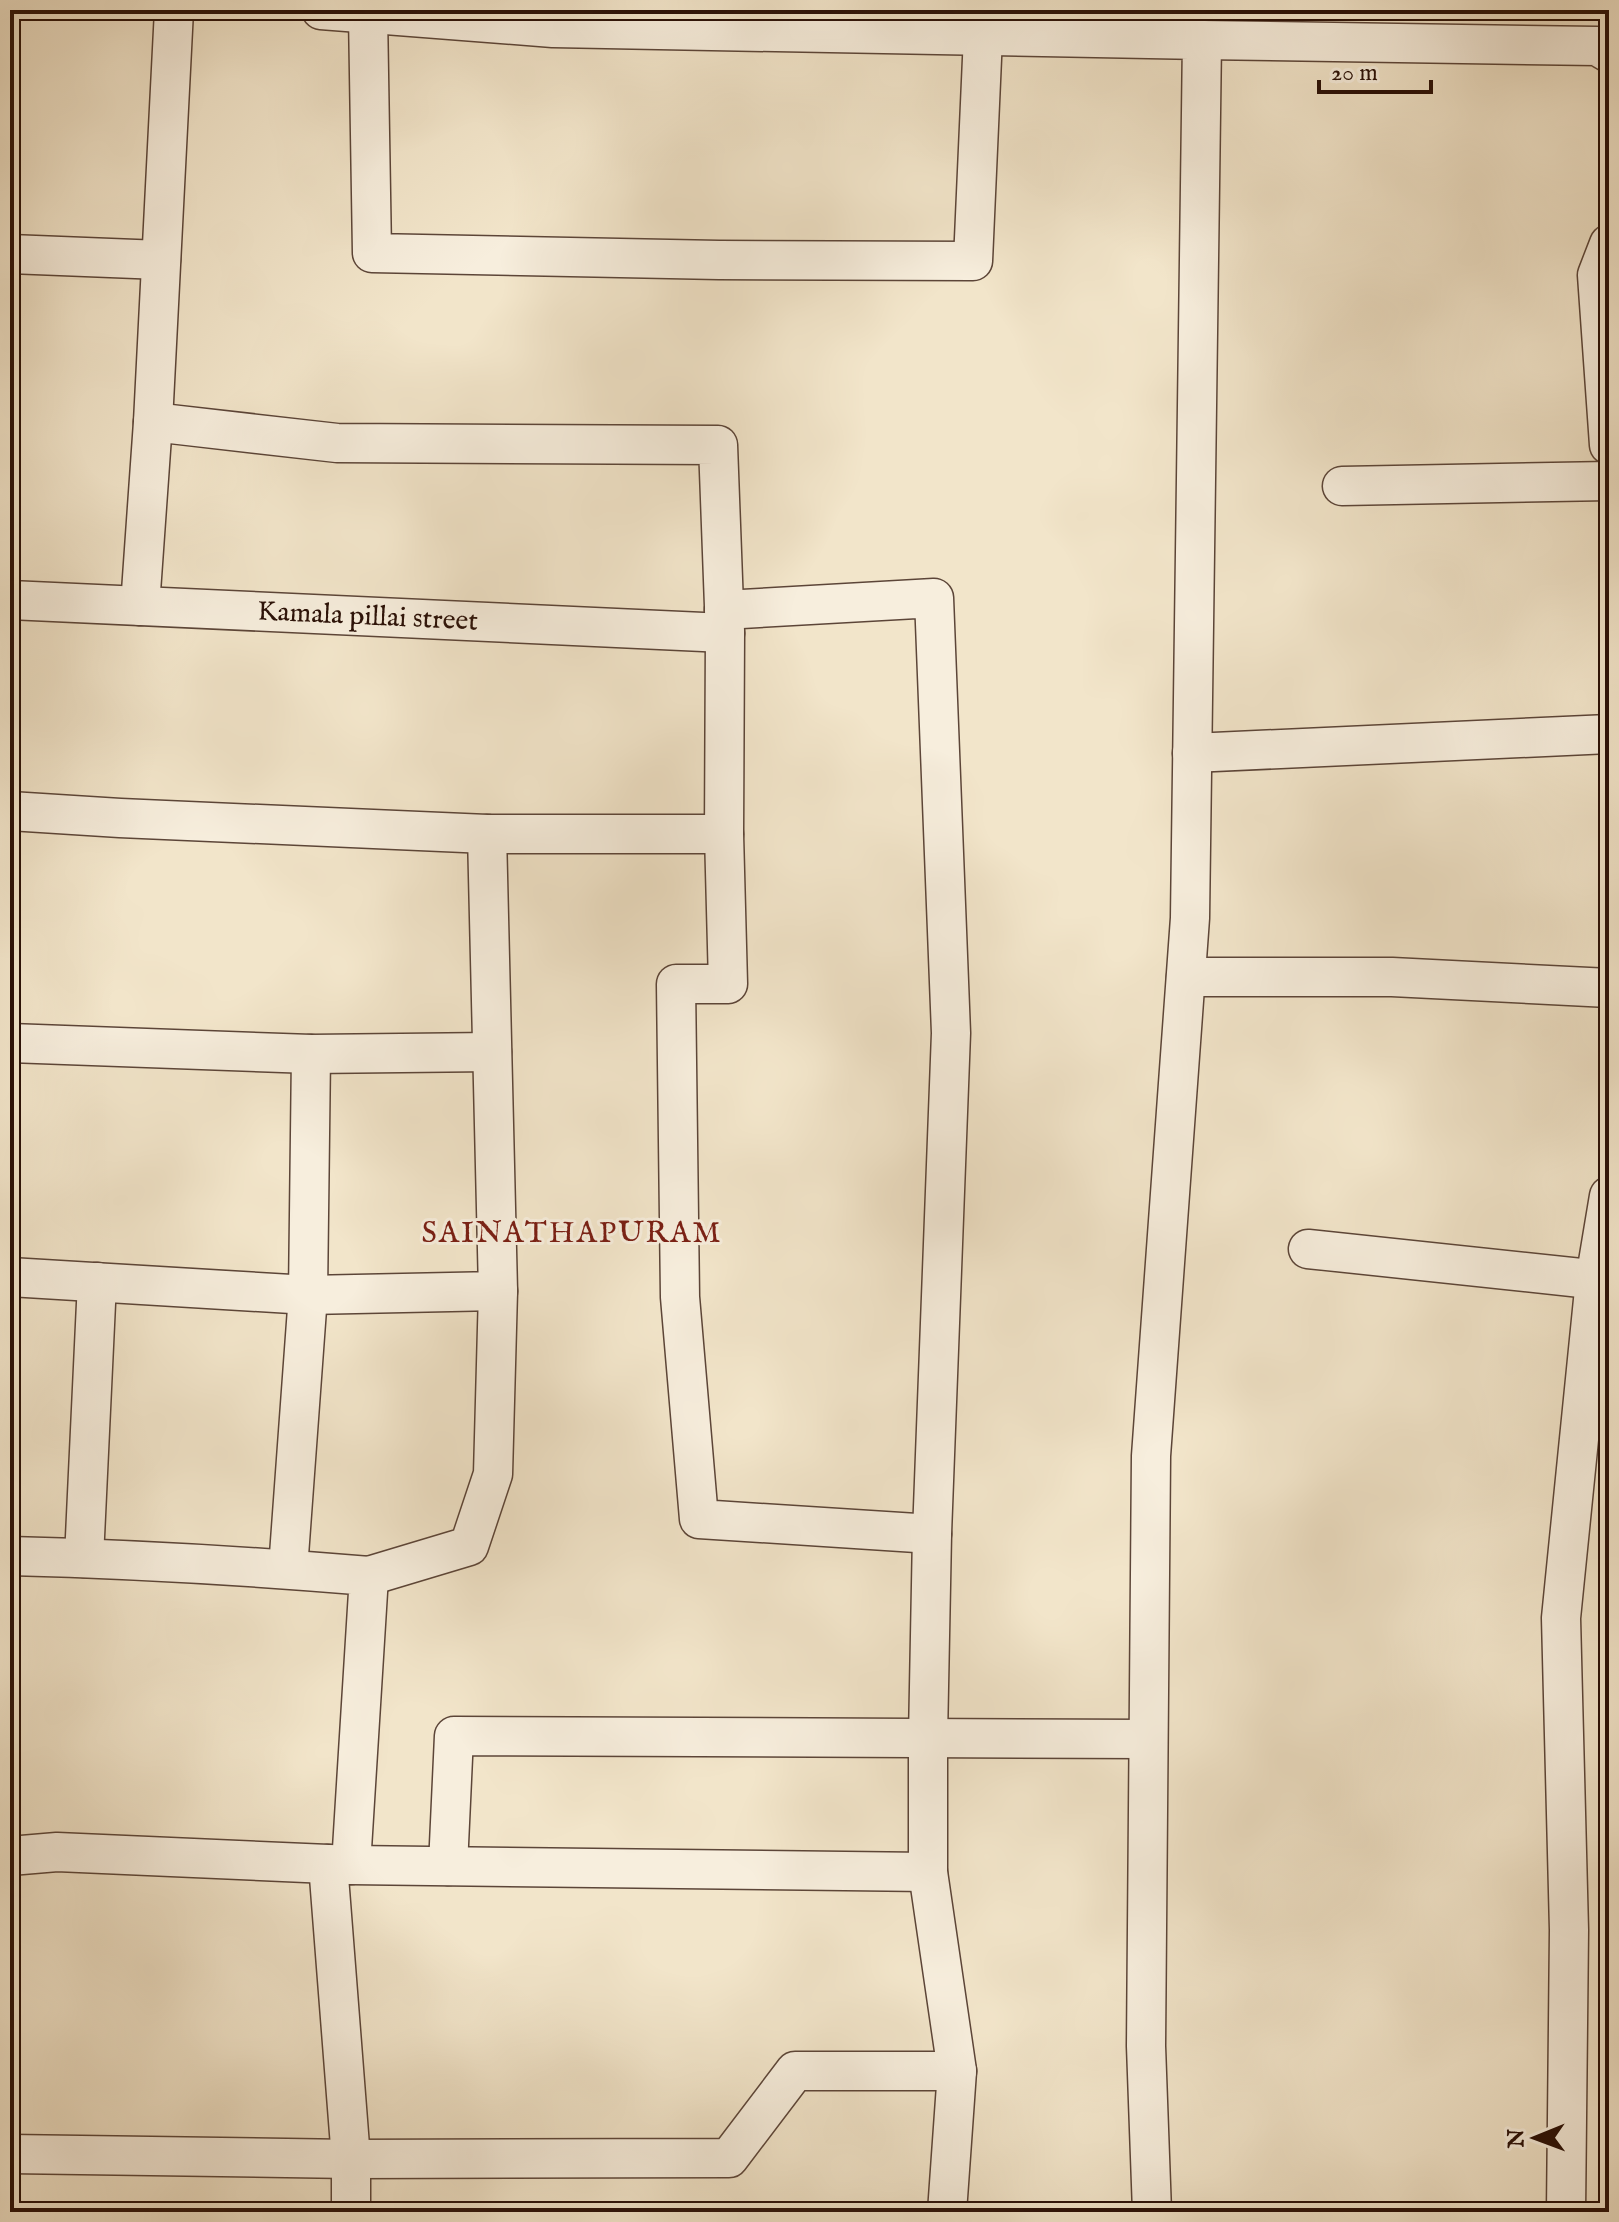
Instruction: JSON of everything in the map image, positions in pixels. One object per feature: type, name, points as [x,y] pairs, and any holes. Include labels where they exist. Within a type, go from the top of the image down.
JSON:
[{"type":"street","points":[[140,606],[153,422],[174,10]]},
{"type":"street","points":[[321,10],[553,28],[1597,46],[1609,53]]},
{"type":"street","points":[[368,14],[372,253],[973,261],[983,36]]},
{"type":"street","points":[[1152,2212],[1146,2046],[1151,1456],[1190,918],[1202,40]]},
{"type":"street","points":[[1609,244],[1597,275],[1609,445]]},
{"type":"street","points":[[10,254],[161,260]]},
{"type":"street","points":[[153,422],[337,443],[718,445],[724,621],[728,984],[676,984],[680,1297],[699,1519],[932,1534],[928,1872],[957,2071],[947,2212]]},
{"type":"street","points":[[1342,486],[1609,481]]},
{"type":"street","name":"Kamala pillai street","points":[[10,600],[724,621],[934,598],[951,1033],[932,1534]]},
{"type":"street","points":[[1192,753],[1609,734]]},
{"type":"street","points":[[10,811],[487,834],[724,834]]},
{"type":"street","points":[[10,1556],[288,1569],[369,1576],[469,1546],[493,1474],[498,1291],[487,834]]},
{"type":"street","points":[[1186,977],[1392,977],[1609,988]]},
{"type":"street","points":[[10,1043],[311,1054],[492,1052]]},
{"type":"street","points":[[288,1569],[308,1295],[311,1054]]},
{"type":"street","points":[[1566,2212],[1569,1930],[1561,1618],[1602,1280],[1609,1196]]},
{"type":"street","points":[[1308,1249],[1602,1280]]},
{"type":"street","points":[[10,1277],[308,1295],[498,1291]]},
{"type":"street","points":[[84,1558],[97,1282]]},
{"type":"street","points":[[351,2212],[339,1865],[369,1576]]},
{"type":"street","points":[[448,1866],[454,1736],[1148,1739]]},
{"type":"street","points":[[10,1856],[57,1852],[339,1865],[928,1872]]},
{"type":"street","points":[[10,2154],[351,2159],[729,2158],[795,2071],[957,2071]]},
{"type":"district","name":"SAINATHAPURAM","points":[[572,1234]]}]
